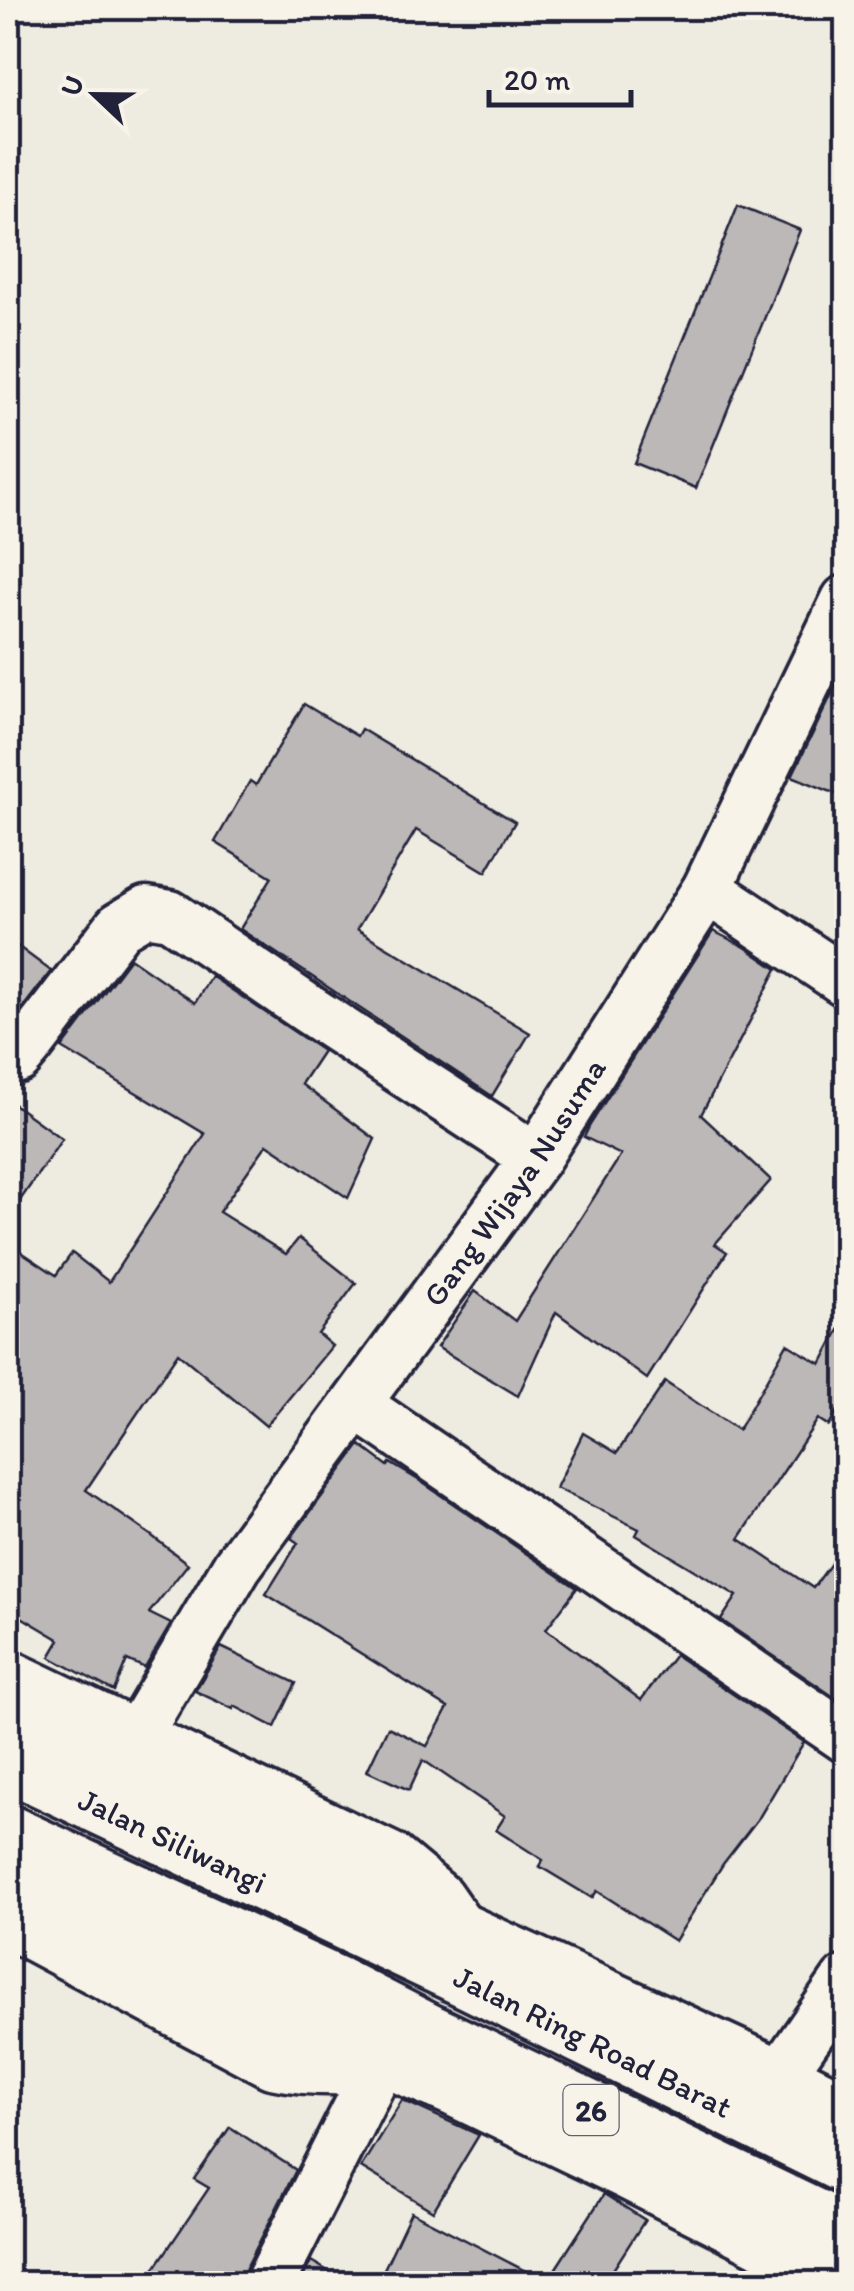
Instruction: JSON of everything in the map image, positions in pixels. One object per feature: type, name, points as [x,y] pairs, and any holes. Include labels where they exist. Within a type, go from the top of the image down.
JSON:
[{"type":"main road","points":[[8,1714],[402,1904],[458,1952],[780,2078],[846,2111]]},
{"type":"main road","name":"Jalan Siliwangi","points":[[8,1763],[338,1919]]},
{"type":"main road","name":"Jalan Siliwangi","points":[[8,1834],[326,2007]]},
{"type":"main road","points":[[8,1881],[326,2007]]},
{"type":"main road","name":"Jalan Ring Road Barat","points":[[338,1919],[458,1952],[846,2166]]},
{"type":"main road","name":"Jalan Ring Road Barat","points":[[326,2007],[402,2055],[846,2232]]},
{"type":"main road","points":[[402,2055],[846,2282]]},
{"type":"street","name":"Gang Wijaya Nusuma","points":[[137,1735],[237,1566],[536,1158],[707,890],[846,600]]},
{"type":"street","points":[[707,890],[846,982]]},
{"type":"street","points":[[8,1061],[18,1058],[29,1045],[119,927],[146,911],[170,915],[536,1158]]},
{"type":"street","points":[[357,1405],[846,1738]]},
{"type":"street","points":[[8,1674],[391,1857],[439,1897],[458,1952]]},
{"type":"street","points":[[8,1923],[272,2064],[299,2070],[402,2055]]},
{"type":"street","points":[[780,2078],[846,1980]]},
{"type":"street","points":[[269,2284],[402,2055]]},
{"type":"building","points":[[738,205],[800,230],[696,488],[634,463]]},
{"type":"building","points":[[846,665],[846,798],[792,776]]},
{"type":"building","points":[[304,704],[357,736],[361,729],[515,822],[486,872],[416,830],[357,929],[530,1033],[492,1096],[240,929],[272,877],[215,842],[250,781],[256,785]]},
{"type":"building","points":[[713,931],[777,969],[701,1115],[771,1180],[715,1244],[727,1252],[647,1379],[556,1312],[518,1396],[437,1347],[475,1291],[515,1321],[621,1155],[584,1137],[590,1125]]},
{"type":"building","points":[[8,939],[51,971],[14,1019],[8,1015]]},
{"type":"building","points":[[130,958],[195,1003],[211,976],[323,1051],[301,1084],[375,1139],[348,1198],[267,1144],[219,1212],[286,1254],[299,1238],[356,1283],[318,1334],[332,1346],[266,1426],[178,1353],[86,1490],[188,1564],[149,1613],[171,1624],[145,1668],[127,1660],[114,1691],[50,1657],[60,1640],[8,1609],[8,1243],[56,1275],[72,1253],[109,1282],[205,1134],[62,1048]]},
{"type":"building","points":[[8,1100],[62,1139],[8,1218]]},
{"type":"building","points":[[846,1317],[846,1396],[829,1426],[818,1419],[739,1539],[813,1588],[846,1543],[846,1705],[721,1620],[737,1596],[636,1535],[639,1529],[556,1488],[583,1433],[617,1453],[665,1382],[738,1430],[787,1344],[821,1364]]},
{"type":"building","points":[[360,1445],[577,1588],[546,1629],[641,1700],[675,1655],[804,1742],[760,1816],[723,1864],[675,1941],[597,1891],[592,1898],[539,1866],[543,1860],[496,1830],[505,1816],[423,1760],[409,1790],[367,1771],[388,1727],[427,1746],[448,1708],[266,1594],[298,1543],[291,1538]]},
{"type":"building","points":[[221,1647],[296,1683],[275,1727],[195,1691]]},
{"type":"building","points":[[402,2100],[479,2135],[433,2211],[361,2167]]},
{"type":"building","points":[[230,2127],[296,2170],[244,2272],[242,2284],[144,2284],[209,2188],[194,2179]]},
{"type":"building","points":[[604,2194],[645,2220],[604,2284],[377,2284],[411,2212],[547,2282]]},
{"type":"building","points":[[311,2261],[350,2284],[300,2284]]}]
